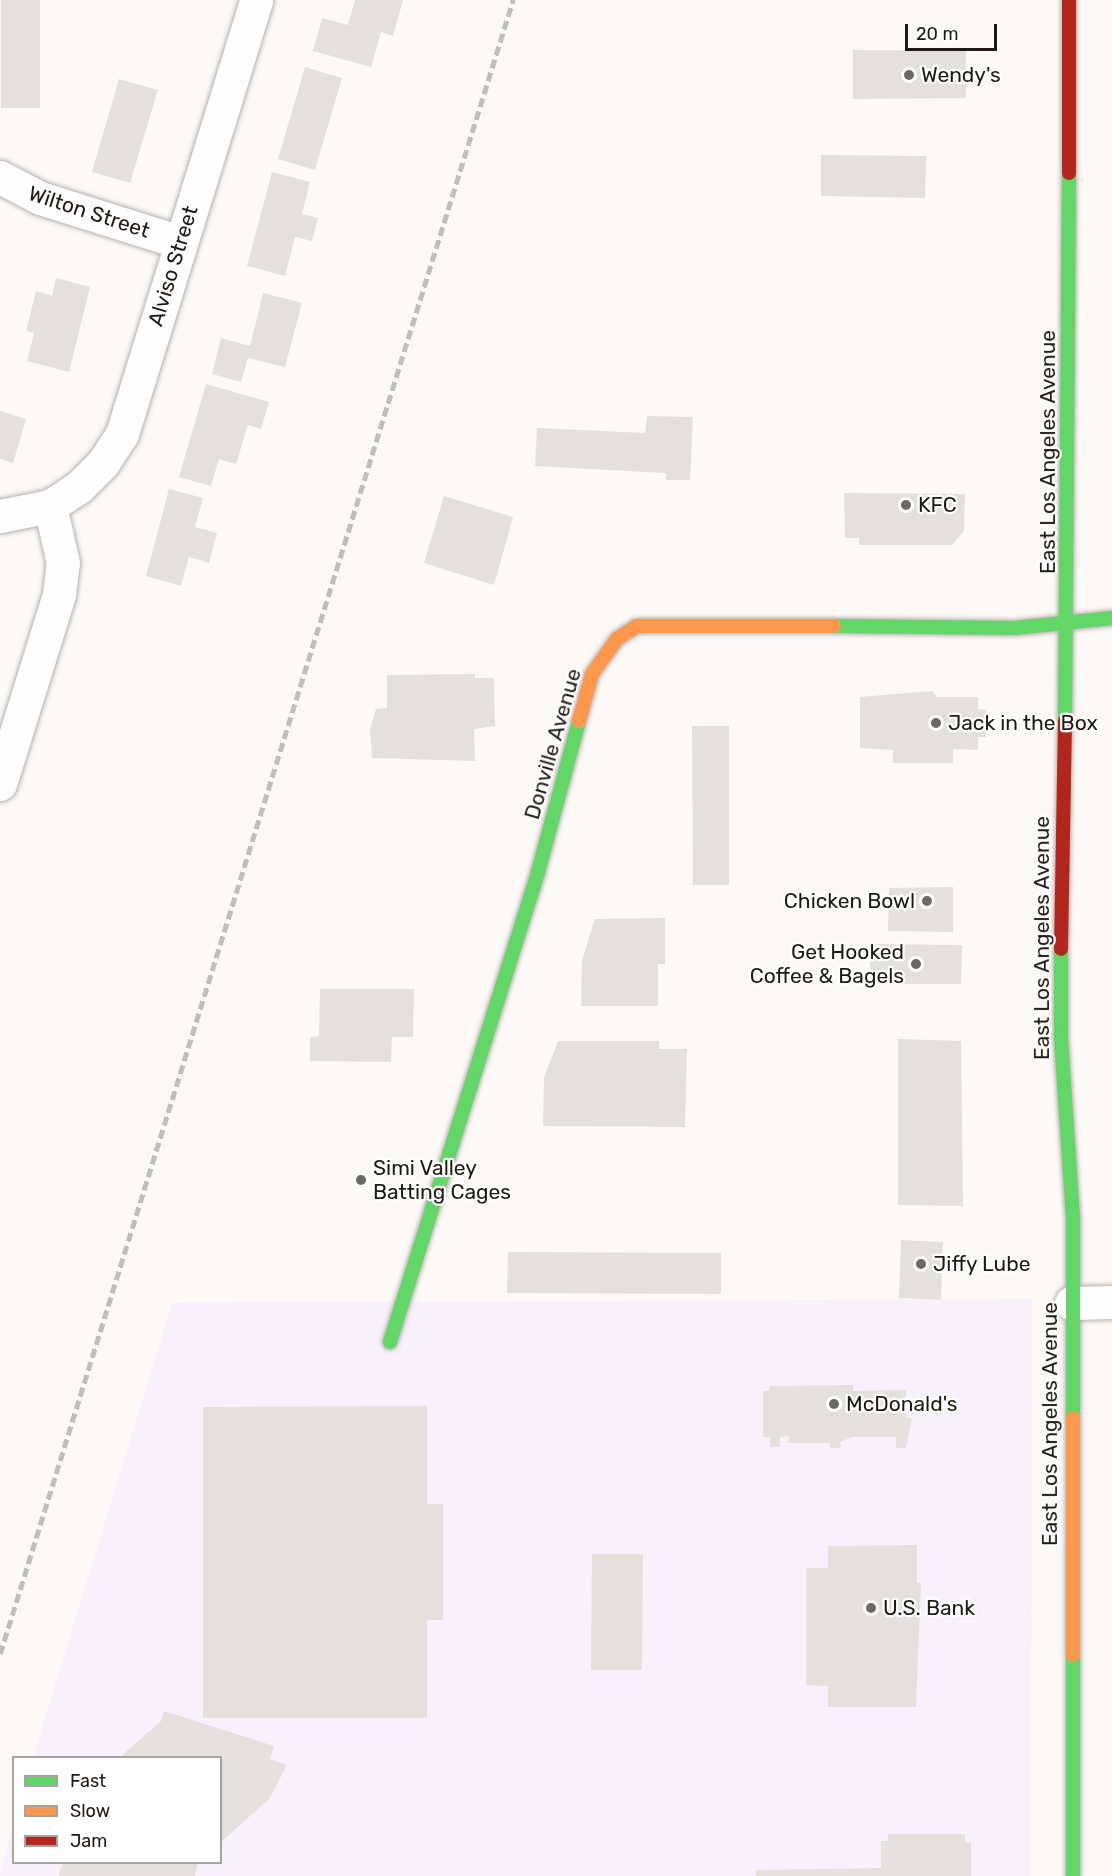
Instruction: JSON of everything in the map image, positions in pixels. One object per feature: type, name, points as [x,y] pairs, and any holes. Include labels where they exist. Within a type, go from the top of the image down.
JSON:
[{"type":"main road","name":"East Los Angeles Avenue","points":[[1069,0],[1069,623],[1061,833],[1061,1038],[1072,1220],[1073,1876]]},
{"type":"main road","name":"Donville Avenue","points":[[390,1342],[538,872],[592,674],[617,639],[637,626],[657,624],[1015,628],[1112,618]]},
{"type":"street","name":"Alviso Street","points":[[50,506],[95,471],[122,434],[256,0]]},
{"type":"street","name":"Wilton Street","points":[[0,177],[40,198],[180,242]]},
{"type":"street","points":[[0,516],[50,506],[63,563],[59,594],[0,784]]},
{"type":"street","points":[[1071,1302],[1112,1302]]},
{"type":"shaded area","points":[[1032,1299],[1031,1876],[0,1876],[12,1826],[12,1864],[222,1864],[222,1756],[33,1756],[172,1303]]},
{"type":"building","points":[[1,0],[40,0],[40,108],[1,108]]},
{"type":"building","points":[[355,0],[403,0],[393,36],[381,32],[371,67],[313,51],[322,18],[348,25]]},
{"type":"building","name":"Wendy's","points":[[853,50],[966,51],[966,98],[853,99]]},
{"type":"building","points":[[305,67],[342,78],[315,170],[278,159]]},
{"type":"building","points":[[119,79],[158,90],[130,183],[92,172]]},
{"type":"building","points":[[821,155],[926,156],[925,198],[821,196]]},
{"type":"building","points":[[272,172],[310,182],[302,214],[318,218],[312,241],[295,237],[285,276],[247,266]]},
{"type":"building","points":[[56,278],[90,287],[69,372],[27,361],[34,333],[26,331],[36,291],[52,296]]},
{"type":"building","points":[[263,293],[302,303],[285,367],[248,358],[241,382],[212,374],[221,338],[250,346]]},
{"type":"building","points":[[206,384],[269,402],[261,429],[248,425],[236,464],[219,459],[211,486],[179,477]]},
{"type":"building","points":[[0,411],[26,419],[13,463],[0,459]]},
{"type":"building","points":[[647,416],[693,417],[690,480],[666,480],[666,473],[535,466],[537,428],[645,433]]},
{"type":"building","points":[[169,489],[203,498],[195,527],[217,533],[209,563],[189,557],[181,586],[146,576]]},
{"type":"building","points":[[844,493],[965,494],[964,531],[952,545],[859,545],[859,538],[845,538]]},
{"type":"building","points":[[444,496],[513,517],[494,585],[424,563]]},
{"type":"building","points":[[475,674],[475,678],[494,678],[495,726],[474,729],[475,761],[372,758],[370,729],[376,709],[387,708],[387,675]]},
{"type":"building","points":[[932,691],[937,697],[978,697],[978,709],[986,710],[986,737],[978,737],[978,750],[953,749],[953,763],[893,763],[893,750],[860,748],[860,697]]},
{"type":"building","points":[[692,726],[729,726],[729,885],[693,885]]},
{"type":"building","points":[[953,887],[953,932],[888,931],[889,888]]},
{"type":"building","points":[[665,918],[665,964],[658,964],[658,1006],[581,1006],[582,960],[595,919]]},
{"type":"building","name":"Get Hooked Coffee & Bagels","points":[[870,944],[962,945],[961,984],[870,984]]},
{"type":"building","points":[[320,989],[414,989],[413,1037],[392,1037],[391,1062],[310,1061],[310,1037],[319,1036]]},
{"type":"building","points":[[898,1039],[961,1041],[963,1206],[898,1205]]},
{"type":"building","points":[[558,1041],[659,1041],[659,1049],[687,1049],[685,1127],[543,1126],[544,1077]]},
{"type":"building","points":[[901,1240],[943,1242],[941,1300],[899,1298]]},
{"type":"building","points":[[508,1252],[721,1253],[721,1294],[507,1293]]},
{"type":"building","name":"McDonald's","points":[[853,1385],[853,1391],[906,1390],[906,1417],[912,1419],[906,1448],[896,1448],[896,1437],[852,1437],[840,1442],[841,1448],[830,1448],[830,1443],[788,1443],[789,1436],[780,1437],[780,1447],[770,1447],[770,1437],[763,1437],[763,1391],[769,1391],[769,1386]]},
{"type":"building","points":[[427,1406],[427,1504],[443,1504],[443,1620],[427,1620],[427,1718],[203,1718],[203,1407]]},
{"type":"building","points":[[917,1545],[917,1583],[921,1583],[916,1707],[828,1707],[828,1686],[806,1685],[806,1568],[828,1568],[828,1546]]},
{"type":"building","points":[[592,1554],[643,1554],[642,1670],[591,1670]]},
{"type":"building","points":[[164,1711],[274,1746],[270,1759],[287,1765],[270,1798],[222,1841],[222,1756],[121,1756],[161,1721]]},
{"type":"building","points":[[888,1834],[965,1834],[965,1842],[971,1842],[971,1876],[756,1876],[756,1870],[881,1868],[881,1841],[888,1841]]},
{"type":"building","points":[[62,1864],[198,1864],[195,1876],[59,1876]]},
{"type":"railway","points":[[0,1654],[513,0]]},
{"type":"traffic: fast","points":[[1065,721],[1069,173]]},
{"type":"traffic: fast","points":[[834,626],[1015,628],[1112,618]]},
{"type":"traffic: fast","points":[[390,1342],[538,872],[579,721]]},
{"type":"traffic: fast","points":[[1061,949],[1061,1038],[1073,1220],[1073,1418]]},
{"type":"traffic: fast","points":[[1073,1655],[1073,1876]]},
{"type":"traffic: slow","points":[[579,721],[592,674],[617,639],[637,626],[834,626]]},
{"type":"traffic: slow","points":[[1073,1418],[1073,1655]]},
{"type":"traffic: jam","points":[[1069,0],[1069,173]]},
{"type":"traffic: jam","points":[[1061,949],[1065,721]]},
{"type":"place","name":"Wendy's","points":[[909,75]]},
{"type":"place","name":"KFC","points":[[906,505]]},
{"type":"place","name":"Jack in the Box","points":[[936,723]]},
{"type":"place","name":"Chicken Bowl","points":[[927,901]]},
{"type":"place","name":"Get Hooked Coffee & Bagels","points":[[916,964]]},
{"type":"place","name":"Simi Valley Batting Cages","points":[[361,1180]]},
{"type":"place","name":"Jiffy Lube","points":[[921,1264]]},
{"type":"place","name":"McDonald's","points":[[834,1404]]},
{"type":"place","name":"U.S. Bank","points":[[871,1608]]}]
